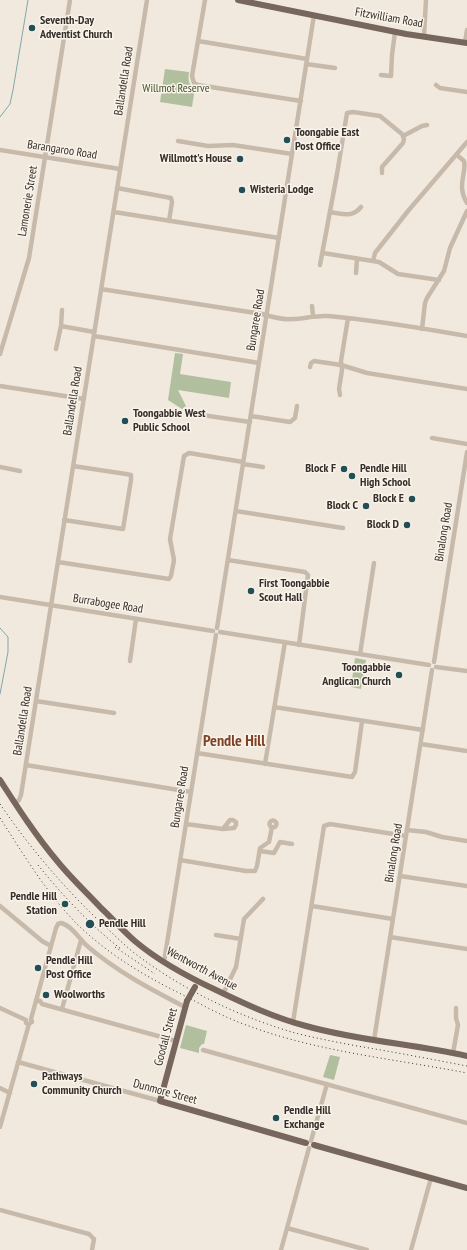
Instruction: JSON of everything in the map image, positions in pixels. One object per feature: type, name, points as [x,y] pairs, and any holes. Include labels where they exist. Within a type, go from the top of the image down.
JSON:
[{"type":"main road","name":"Fitzwilliam Road","points":[[238,0],[395,32],[466,42]]},
{"type":"main road","name":"Wentworth Avenue","points":[[0,780],[50,853],[72,878],[130,938],[196,984],[252,1007],[293,1022],[315,1028],[467,1056]]},
{"type":"main road","name":"Goodall Street","points":[[160,1101],[186,1004],[196,984]]},
{"type":"main road","name":"Dunmore Street","points":[[160,1101],[467,1188]]},
{"type":"street","name":"Lamonerie Street","points":[[0,354],[29,258],[70,0]]},
{"type":"street","name":"Ballandella Road","points":[[15,803],[21,797],[147,0]]},
{"type":"street","points":[[205,0],[192,76],[194,83],[301,101]]},
{"type":"street","points":[[424,36],[426,0]]},
{"type":"street","name":"Bungaree Road","points":[[164,962],[314,15]]},
{"type":"street","points":[[466,42],[467,30]]},
{"type":"street","points":[[381,75],[391,76],[395,32]]},
{"type":"street","points":[[198,41],[307,61],[335,68]]},
{"type":"street","points":[[436,86],[440,88],[467,92]]},
{"type":"street","points":[[320,265],[347,113],[352,112],[380,116],[402,134],[403,143],[382,167],[382,173]]},
{"type":"street","points":[[403,136],[427,125]]},
{"type":"street","points":[[178,141],[208,146],[233,145],[292,154]]},
{"type":"street","points":[[373,261],[375,253],[408,211],[467,142]]},
{"type":"street","name":"Barangaroo Road","points":[[0,150],[120,169]]},
{"type":"street","points":[[456,155],[465,163],[466,167],[462,190],[463,197],[467,203]]},
{"type":"street","points":[[117,188],[171,198],[172,202],[169,221]]},
{"type":"street","points":[[330,212],[352,214],[357,213],[361,207]]},
{"type":"street","points":[[422,329],[425,303],[445,267],[450,248],[467,210]]},
{"type":"street","points":[[114,212],[279,238]]},
{"type":"street","points":[[323,254],[382,263],[398,274],[439,280]]},
{"type":"street","points":[[356,273],[357,259]]},
{"type":"street","points":[[101,289],[289,319],[313,316],[348,318],[467,336]]},
{"type":"street","points":[[312,306],[313,316]]},
{"type":"street","points":[[56,349],[62,310]]},
{"type":"street","points":[[340,395],[341,365],[348,318]]},
{"type":"street","points":[[60,326],[94,334],[259,362]]},
{"type":"street","points":[[310,367],[311,363],[314,361],[341,365],[368,373],[467,389]]},
{"type":"street","points":[[0,386],[84,399]]},
{"type":"street","points":[[251,416],[290,422],[295,418],[297,406]]},
{"type":"street","points":[[188,413],[250,422]]},
{"type":"street","points":[[432,438],[467,444]]},
{"type":"street","name":"Binalong Road","points":[[374,1040],[467,452]]},
{"type":"street","points":[[58,562],[169,579],[174,561],[170,538],[184,456],[189,453],[263,467]]},
{"type":"street","points":[[64,520],[123,529],[132,475],[73,466]]},
{"type":"street","points":[[0,468],[20,471]]},
{"type":"street","points":[[236,511],[343,528]]},
{"type":"street","points":[[228,560],[305,572],[308,575],[299,645]]},
{"type":"street","points":[[360,654],[374,563]]},
{"type":"street","name":"Burrabogee Road","points":[[0,597],[467,671]]},
{"type":"street","points":[[130,661],[136,619]]},
{"type":"street","points":[[265,764],[284,642]]},
{"type":"street","points":[[36,701],[114,713]]},
{"type":"street","points":[[274,707],[423,730]]},
{"type":"street","points":[[197,753],[352,777],[355,772],[362,721]]},
{"type":"street","points":[[421,744],[467,751]]},
{"type":"street","points":[[26,765],[191,792]]},
{"type":"street","points":[[186,824],[223,829]]},
{"type":"street","points":[[293,1022],[312,906],[322,829],[325,825],[330,824],[406,836]]},
{"type":"street","points":[[180,860],[254,871],[257,869],[261,847],[268,844],[272,828]]},
{"type":"street","points":[[407,830],[426,832],[442,837],[467,841]]},
{"type":"street","points":[[260,850],[274,853],[280,843],[292,844]]},
{"type":"street","points":[[400,876],[467,886]]},
{"type":"street","points":[[223,994],[236,967],[245,918],[263,899]]},
{"type":"street","points":[[0,906],[42,941],[51,946]]},
{"type":"street","points":[[312,906],[393,918]]},
{"type":"street","points":[[0,1127],[29,1021],[59,923],[63,923],[68,926],[81,940],[104,959],[130,977],[186,1004]]},
{"type":"street","points":[[216,935],[241,939]]},
{"type":"street","points":[[390,937],[467,949]]},
{"type":"street","points":[[62,1009],[81,940]]},
{"type":"street","points":[[36,1000],[42,1004],[176,1041]]},
{"type":"street","points":[[0,1008],[29,1021]]},
{"type":"street","points":[[453,1053],[458,1026],[456,1008]]},
{"type":"street","points":[[203,1050],[467,1123]]},
{"type":"street","name":"Dunmore Street","points":[[18,1062],[160,1101]]},
{"type":"street","points":[[281,1250],[327,1084]]},
{"type":"street","points":[[0,1088],[10,1092]]},
{"type":"street","points":[[411,1250],[431,1178]]},
{"type":"street","points":[[0,1210],[89,1234],[94,1239],[92,1250]]},
{"type":"street","points":[[287,1228],[367,1250]]},
{"type":"green space","name":"Willmot Reserve","points":[[165,69],[189,72],[189,82],[195,88],[192,107],[160,102]]},
{"type":"green space","points":[[175,353],[183,354],[180,374],[231,382],[229,398],[178,390],[186,406],[182,409],[168,400]]},
{"type":"green space","points":[[355,658],[366,660],[361,689],[351,687]]},
{"type":"green space","points":[[186,1025],[207,1031],[204,1044],[202,1044],[199,1048],[199,1053],[180,1048]]},
{"type":"green space","points":[[330,1055],[340,1057],[334,1080],[323,1077]]},
{"type":"waterway","points":[[0,117],[10,104],[28,0]]},
{"type":"waterway","points":[[0,628],[8,637],[8,652],[0,694]]},
{"type":"railway","points":[[0,804],[44,863],[95,917],[133,952],[170,978],[231,1010],[295,1033],[467,1066]]},
{"type":"railway","points":[[0,818],[46,887],[78,925],[111,953],[160,983],[229,1018],[276,1035],[330,1049],[467,1073]]},
{"type":"railway","points":[[38,865],[77,910],[121,949]]},
{"type":"railway","points":[[115,947],[155,974]]},
{"type":"place","name":"Seventh-Day Adventist Church","points":[[32,28]]},
{"type":"place","name":"Toongabie East Post Office","points":[[287,140]]},
{"type":"place","name":"Willmott's House","points":[[240,159]]},
{"type":"place","name":"Wisteria Lodge","points":[[242,190]]},
{"type":"place","name":"Toongabbie West Public School","points":[[125,421]]},
{"type":"place","name":"Block F","points":[[344,469]]},
{"type":"place","name":"Pendle Hill High School","points":[[352,476]]},
{"type":"place","name":"Block E","points":[[412,499]]},
{"type":"place","name":"Block C","points":[[366,506]]},
{"type":"place","name":"Block D","points":[[407,525]]},
{"type":"place","name":"First Toongabbie Scout Hall","points":[[251,591]]},
{"type":"place","name":"Toongabbie Anglican Church","points":[[399,675]]},
{"type":"place","name":"Pendle Hill Station","points":[[65,904]]},
{"type":"place","name":"Pendle Hill","points":[[90,924]]},
{"type":"place","name":"Pendle Hill Post Office","points":[[38,968]]},
{"type":"place","name":"Woolworths","points":[[46,995]]},
{"type":"place","name":"Pathways Community Church","points":[[34,1084]]},
{"type":"place","name":"Pendle Hill Exchange","points":[[276,1118]]},
{"type":"district","name":"Pendle Hill","points":[[234,741]]}]
